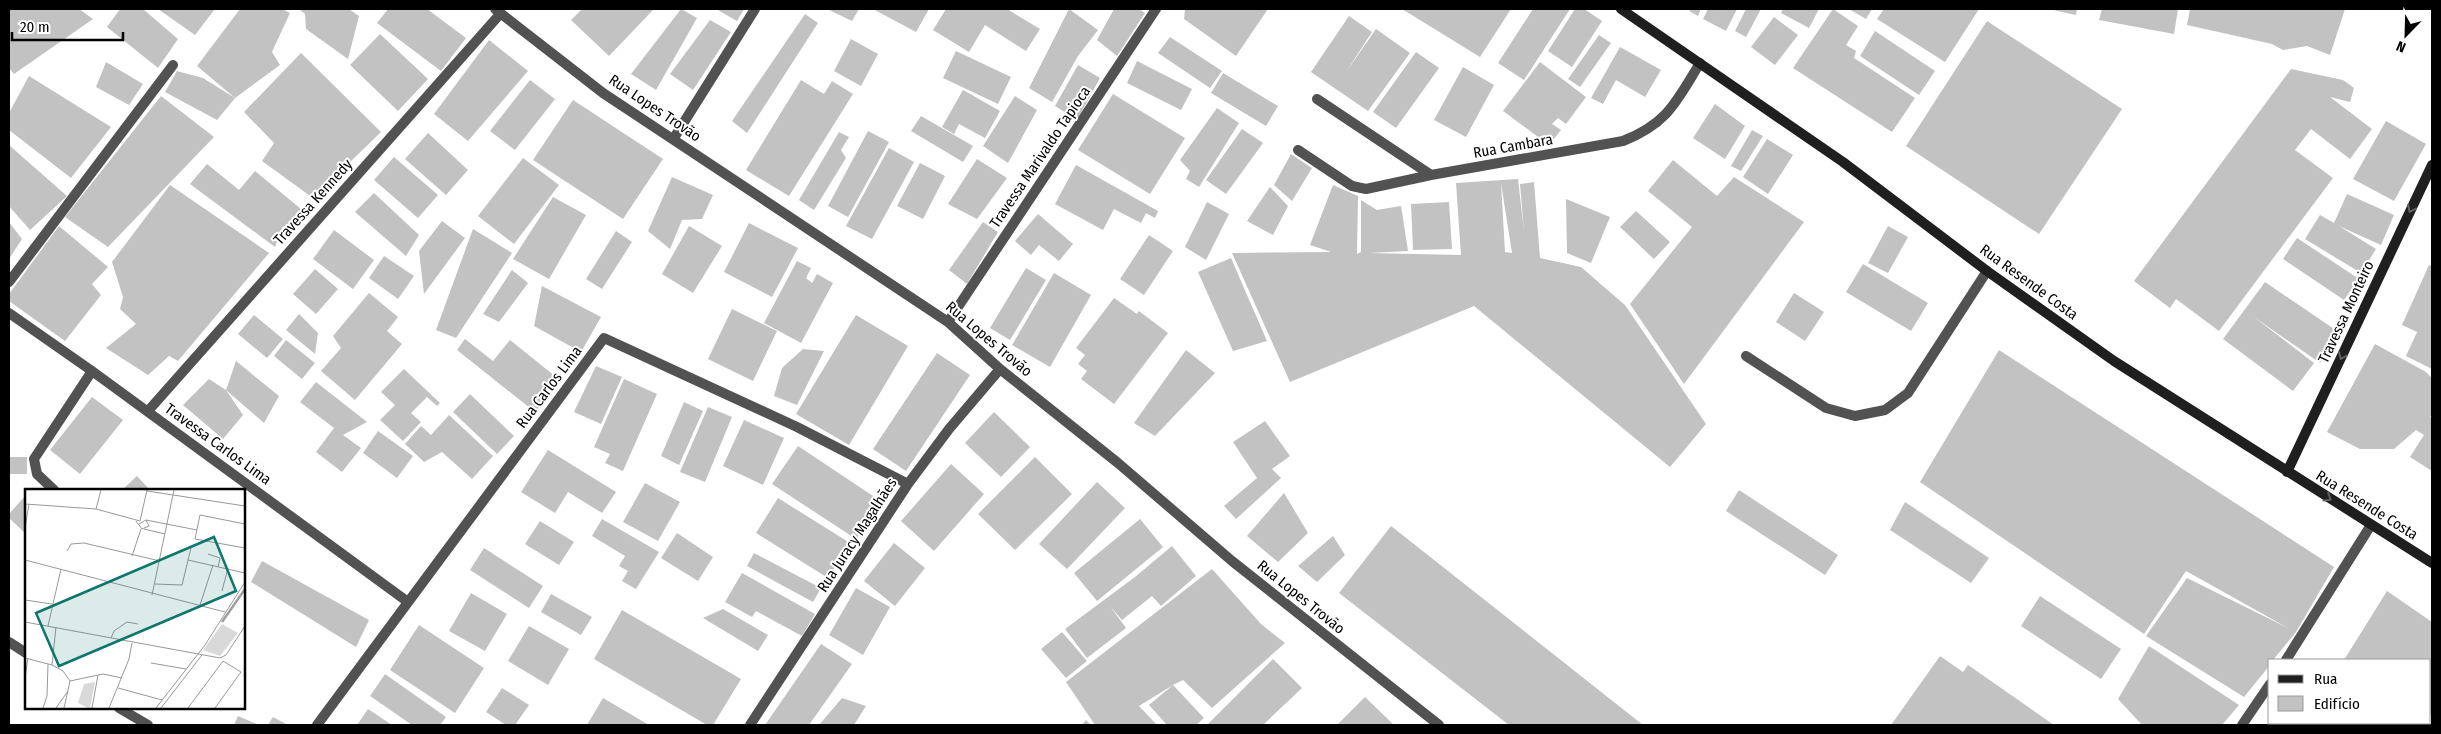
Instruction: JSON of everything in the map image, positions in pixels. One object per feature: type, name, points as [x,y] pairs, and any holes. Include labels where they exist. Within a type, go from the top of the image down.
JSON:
[{"type":"main road","name":"Rua Resende Costa","points":[[1621,9],[1843,162],[1986,271],[2114,361],[2432,563]]},
{"type":"main road","name":"Travessa Monteiro","points":[[2287,472],[2432,165]]},
{"type":"street","points":[[674,138],[755,9]]},
{"type":"street","name":"Travessa Marivaldo Tapioca","points":[[948,322],[1156,9]]},
{"type":"street","name":"Rua Lopes Trovão","points":[[498,11],[604,93],[948,322],[1000,369],[1118,463],[1240,567],[1438,725]]},
{"type":"street","name":"Travessa Kennedy","points":[[148,411],[498,11]]},
{"type":"street","name":"Rua Cambara","points":[[1298,150],[1352,186],[1366,189],[1623,141],[1646,132],[1669,112],[1700,63]]},
{"type":"street","points":[[9,282],[173,65]]},
{"type":"street","points":[[1317,99],[1431,176]]},
{"type":"street","points":[[1746,356],[1826,408],[1855,416],[1885,410],[1908,393],[1986,271]]},
{"type":"street","name":"Travessa Carlos Lima","points":[[9,313],[92,370],[408,602]]},
{"type":"street","name":"Rua Carlos Lima","points":[[317,725],[604,338],[797,427],[908,484]]},
{"type":"street","name":"Rua Juracy Magalhães","points":[[750,725],[908,484],[949,429],[1000,369]]},
{"type":"street","points":[[53,489],[37,474],[34,459],[92,370]]},
{"type":"street","points":[[2287,659],[2371,525]]},
{"type":"street","points":[[9,642],[25,651]]},
{"type":"street","points":[[2242,725],[2268,687]]},
{"type":"street","points":[[121,709],[148,725]]},
{"type":"building","points":[[9,9],[79,9],[93,19],[14,74],[9,68]]},
{"type":"building","points":[[120,9],[143,9],[178,39],[158,68],[107,27]]},
{"type":"building","points":[[158,9],[215,9],[195,35]]},
{"type":"building","points":[[240,9],[282,9],[290,13],[272,52],[280,65],[235,98],[197,66]]},
{"type":"building","points":[[299,9],[349,9],[359,16],[348,59],[306,29],[305,14]]},
{"type":"building","points":[[388,9],[427,9],[466,38],[441,71],[377,23]]},
{"type":"building","points":[[582,9],[654,9],[609,56],[571,20]]},
{"type":"building","points":[[681,9],[697,18],[656,90],[631,74]]},
{"type":"building","points":[[716,9],[744,9],[737,21]]},
{"type":"building","points":[[827,9],[859,9],[852,21]]},
{"type":"building","points":[[873,9],[929,9],[916,32]]},
{"type":"building","points":[[946,9],[1007,9],[1040,29],[1026,51],[985,25],[969,52],[933,30]]},
{"type":"building","points":[[1069,9],[1098,30],[1078,56],[1052,102],[1029,88]]},
{"type":"building","points":[[1114,9],[1139,9],[1145,13],[1117,56],[1097,40]]},
{"type":"building","points":[[1185,9],[1268,9],[1236,56],[1184,19]]},
{"type":"building","points":[[1402,9],[1511,9],[1480,57]]},
{"type":"building","points":[[1533,9],[1570,9],[1524,80],[1498,63]]},
{"type":"building","points":[[1575,9],[1584,9],[1602,21],[1572,67],[1548,51]]},
{"type":"building","points":[[1691,9],[1701,9],[1698,16],[1689,11]]},
{"type":"building","points":[[1708,9],[1737,9],[1726,31],[1703,19]]},
{"type":"building","points":[[1746,9],[1761,9],[1746,37],[1735,31]]},
{"type":"building","points":[[1783,9],[1819,9],[1809,28],[1781,13]]},
{"type":"building","points":[[1833,9],[1858,26],[1846,45],[1856,51],[1854,58],[1915,98],[1892,132],[1793,68]]},
{"type":"building","points":[[1849,9],[1872,9],[1866,19]]},
{"type":"building","points":[[1884,9],[1979,9],[1945,62],[1877,19]]},
{"type":"building","points":[[2048,9],[2077,9],[2076,15]]},
{"type":"building","points":[[2102,9],[2178,9],[2174,34],[2099,20]]},
{"type":"building","points":[[2190,9],[2345,9],[2330,55],[2307,46],[2283,50],[2272,44],[2187,25]]},
{"type":"building","points":[[805,14],[818,23],[747,133],[732,121]]},
{"type":"building","points":[[1349,16],[1372,32],[1346,72],[1376,29],[1410,53],[1368,111],[1311,72]]},
{"type":"building","points":[[1774,17],[1798,35],[1775,65],[1751,47]]},
{"type":"building","points":[[710,20],[731,32],[693,90],[670,74]]},
{"type":"building","points":[[1987,21],[2122,109],[2039,234],[1906,146]]},
{"type":"building","points":[[1875,31],[1935,71],[1919,95],[1860,56]]},
{"type":"building","points":[[380,34],[428,79],[398,111],[350,65]]},
{"type":"building","points":[[1599,35],[1611,43],[1580,87],[1568,79]]},
{"type":"building","points":[[1170,37],[1222,71],[1210,88],[1158,53]]},
{"type":"building","points":[[851,39],[878,54],[861,86],[834,71]]},
{"type":"building","points":[[489,40],[528,71],[468,141],[434,114]]},
{"type":"building","points":[[1620,47],[1661,70],[1645,97],[1616,80],[1603,104],[1591,98]]},
{"type":"building","points":[[956,51],[1011,77],[998,104],[943,78]]},
{"type":"building","points":[[1416,52],[1439,68],[1396,128],[1373,112]]},
{"type":"building","points":[[301,53],[381,132],[313,198],[262,161],[274,143],[244,112]]},
{"type":"building","points":[[1137,61],[1192,89],[1181,110],[1127,83]]},
{"type":"building","points":[[106,62],[143,84],[129,105],[96,87]]},
{"type":"building","points":[[1540,62],[1586,97],[1566,124],[1558,118],[1552,124],[1561,130],[1549,145],[1503,111]]},
{"type":"building","points":[[1078,65],[1100,78],[1077,120],[1055,106]]},
{"type":"building","points":[[1463,67],[1494,85],[1466,137],[1434,120]]},
{"type":"building","points":[[2291,69],[2343,80],[2354,88],[2350,102],[2330,97],[2372,129],[2350,159],[2311,129],[2295,150],[2333,178],[2219,331],[2176,299],[2170,308],[2134,281]]},
{"type":"building","points":[[177,71],[203,78],[235,98],[217,120],[165,92]]},
{"type":"building","points":[[1223,73],[1278,106],[1266,126],[1211,93]]},
{"type":"building","points":[[29,76],[111,127],[71,178],[9,130],[9,113]]},
{"type":"building","points":[[530,80],[555,99],[515,150],[490,131]]},
{"type":"building","points":[[801,80],[824,94],[832,81],[853,94],[789,196],[746,170]]},
{"type":"building","points":[[963,90],[1000,111],[985,138],[959,124],[954,134],[942,127]]},
{"type":"building","points":[[1113,94],[1185,138],[1150,194],[1078,150]]},
{"type":"building","points":[[161,96],[214,137],[108,247],[65,217]]},
{"type":"building","points":[[1015,96],[1037,110],[1008,163],[983,146]]},
{"type":"building","points":[[573,100],[663,159],[623,219],[533,160]]},
{"type":"building","points":[[1715,104],[1745,126],[1725,159],[1693,138]]},
{"type":"building","points":[[1217,108],[1239,123],[1199,187],[1186,179],[1190,171],[1180,160]]},
{"type":"building","points":[[921,116],[973,146],[963,162],[911,131]]},
{"type":"building","points":[[2386,121],[2426,144],[2394,201],[2353,179]]},
{"type":"building","points":[[1242,129],[1263,143],[1226,194],[1206,180]]},
{"type":"building","points":[[1752,130],[1763,136],[1741,171],[1731,166]]},
{"type":"building","points":[[868,131],[889,142],[848,217],[828,206]]},
{"type":"building","points":[[839,132],[849,137],[841,150],[846,158],[814,210],[799,200]]},
{"type":"building","points":[[428,133],[468,170],[446,195],[405,159]]},
{"type":"building","points":[[1767,139],[1793,155],[1768,194],[1743,177]]},
{"type":"building","points":[[9,145],[67,196],[30,230],[9,206]]},
{"type":"building","points":[[889,148],[914,162],[872,239],[846,226]]},
{"type":"building","points":[[1291,154],[1312,168],[1292,201],[1274,185]]},
{"type":"building","points":[[394,157],[438,195],[418,218],[374,180]]},
{"type":"building","points":[[523,158],[559,185],[514,244],[478,216]]},
{"type":"building","points":[[977,159],[1007,178],[977,219],[948,204]]},
{"type":"building","points":[[1673,160],[1717,196],[1734,177],[1804,222],[1684,384],[1630,304],[1692,227],[1648,191]]},
{"type":"building","points":[[920,163],[945,176],[923,219],[897,206]]},
{"type":"building","points":[[207,164],[239,190],[255,171],[307,214],[291,234],[283,226],[275,247],[190,184]]},
{"type":"building","points":[[1076,165],[1158,211],[1155,218],[1146,213],[1141,223],[1114,209],[1103,230],[1055,204]]},
{"type":"building","points":[[672,177],[713,195],[702,219],[682,220],[670,249],[648,231]]},
{"type":"building","points":[[1518,179],[1524,231],[1520,184],[1534,182],[1540,258],[1581,267],[1625,305],[1706,424],[1670,467],[1474,306],[1290,382],[1232,253],[1331,252],[1310,245],[1333,185],[1358,196],[1357,254],[1361,252],[1361,200],[1377,210],[1401,206],[1408,251],[1369,253],[1461,255],[1456,183]],"holes":[[[1501,183],[1512,253],[1505,252]]]},
{"type":"building","points":[[170,185],[269,253],[178,361],[169,356],[148,375],[106,348],[136,324],[120,309],[123,297],[112,262]]},
{"type":"building","points":[[1270,187],[1288,206],[1273,235],[1247,221]]},
{"type":"building","points":[[374,193],[419,235],[406,256],[355,212]]},
{"type":"building","points":[[2347,194],[2394,215],[2381,245],[2339,226],[2376,249],[2361,273],[2305,239],[2320,215],[2334,223]]},
{"type":"building","points":[[553,197],[586,215],[549,279],[513,259]]},
{"type":"building","points":[[1566,199],[1610,217],[1591,263],[1567,253]]},
{"type":"building","points":[[1207,202],[1229,214],[1206,260],[1185,247]]},
{"type":"building","points":[[1449,202],[1452,249],[1413,250],[1411,204]]},
{"type":"building","points":[[1636,211],[1670,242],[1654,259],[1620,227]]},
{"type":"building","points":[[1038,214],[1073,244],[1059,261],[1039,245],[1031,255],[1015,241]]},
{"type":"building","points":[[442,221],[465,238],[424,294],[419,251]]},
{"type":"building","points":[[9,222],[22,239],[9,259]]},
{"type":"building","points":[[983,222],[998,232],[967,284],[949,270]]},
{"type":"building","points":[[749,223],[798,248],[772,297],[724,272]]},
{"type":"building","points":[[59,226],[108,267],[92,284],[101,295],[65,341],[9,301],[9,294]]},
{"type":"building","points":[[689,226],[722,246],[693,293],[662,274]]},
{"type":"building","points":[[1888,226],[1908,237],[1888,273],[1868,263]]},
{"type":"building","points":[[473,229],[512,253],[456,338],[436,330]]},
{"type":"building","points":[[334,230],[374,260],[353,289],[313,259]]},
{"type":"building","points":[[616,231],[632,242],[602,289],[586,279]]},
{"type":"building","points":[[1149,235],[1173,251],[1144,295],[1120,279]]},
{"type":"building","points":[[2297,238],[2359,279],[2344,300],[2283,259]]},
{"type":"building","points":[[384,256],[414,276],[398,299],[369,278]]},
{"type":"building","points":[[1231,258],[1267,341],[1233,351],[1198,272]]},
{"type":"building","points":[[797,261],[811,268],[806,278],[812,283],[817,274],[833,283],[801,343],[764,323]]},
{"type":"building","points":[[1863,264],[1928,303],[1911,331],[1846,292]]},
{"type":"building","points":[[2429,265],[2432,266],[2432,369],[2406,356],[2417,332],[2402,325]]},
{"type":"building","points":[[1026,268],[1046,280],[1010,340],[990,328]]},
{"type":"building","points":[[315,269],[338,289],[316,314],[293,294]]},
{"type":"building","points":[[512,270],[528,283],[499,322],[483,314]]},
{"type":"building","points":[[1054,273],[1091,295],[1050,367],[1012,345]]},
{"type":"building","points":[[2265,282],[2340,333],[2320,363],[2254,317],[2314,363],[2293,391],[2223,339]]},
{"type":"building","points":[[542,286],[601,317],[581,352],[534,326]]},
{"type":"building","points":[[369,293],[398,317],[387,331],[402,344],[355,400],[321,371],[341,348],[333,336]]},
{"type":"building","points":[[1794,293],[1824,312],[1805,341],[1776,322]]},
{"type":"building","points":[[1114,298],[1137,314],[1139,311],[1168,333],[1114,404],[1081,379],[1087,371],[1078,364],[1085,355],[1076,348]]},
{"type":"building","points":[[732,309],[777,331],[753,381],[708,359]]},
{"type":"building","points":[[299,314],[318,333],[315,354],[286,330]]},
{"type":"building","points":[[254,315],[283,339],[267,358],[238,334]]},
{"type":"building","points":[[856,315],[908,346],[849,445],[796,414]]},
{"type":"building","points":[[465,339],[493,361],[510,340],[561,381],[535,412],[457,350]]},
{"type":"building","points":[[286,340],[315,363],[302,379],[274,356]]},
{"type":"building","points":[[2375,344],[2426,372],[2432,378],[2432,415],[2430,417],[2432,419],[2432,471],[2410,457],[2424,435],[2416,430],[2394,449],[2360,449],[2327,432]]},
{"type":"building","points":[[803,349],[824,351],[797,405],[774,396],[782,368]]},
{"type":"building","points":[[1186,350],[1215,373],[1155,436],[1134,423]]},
{"type":"building","points":[[1999,350],[2334,567],[2296,632],[2274,659],[2268,659],[2268,667],[2244,697],[2146,636],[2187,578],[2288,628],[2186,571],[2144,634],[1920,482]]},
{"type":"building","points":[[937,353],[970,375],[906,471],[873,449]]},
{"type":"building","points":[[236,361],[279,396],[264,423],[226,390]]},
{"type":"building","points":[[596,366],[622,377],[601,424],[574,412]]},
{"type":"building","points":[[404,369],[440,403],[437,406],[427,397],[411,413],[421,422],[403,441],[380,420],[395,405],[381,392]]},
{"type":"building","points":[[209,379],[226,390],[243,415],[223,439],[183,405]]},
{"type":"building","points":[[624,379],[657,394],[623,471],[605,463],[610,454],[594,447]]},
{"type":"building","points":[[316,382],[367,422],[343,435],[361,448],[342,472],[316,452],[334,428],[300,402]]},
{"type":"building","points":[[470,394],[514,436],[497,454],[453,412]]},
{"type":"building","points":[[92,397],[123,420],[80,474],[50,450]]},
{"type":"building","points":[[684,402],[703,411],[679,465],[661,456]]},
{"type":"building","points":[[708,407],[732,417],[705,482],[680,472]]},
{"type":"building","points":[[994,412],[1030,447],[1001,477],[965,443]]},
{"type":"building","points":[[449,415],[493,456],[472,479],[442,452],[424,462],[405,444],[421,426],[431,435]]},
{"type":"building","points":[[744,420],[784,438],[763,485],[723,466]]},
{"type":"building","points":[[1265,421],[1290,456],[1272,469],[1281,478],[1236,519],[1224,506],[1257,478],[1233,442]]},
{"type":"building","points":[[378,431],[413,456],[397,478],[363,453]]},
{"type":"building","points":[[798,446],[882,502],[856,539],[772,484]]},
{"type":"building","points":[[548,450],[616,492],[602,513],[568,492],[555,513],[521,492]]},
{"type":"building","points":[[9,457],[27,457],[27,474],[9,474]]},
{"type":"building","points":[[1035,457],[1072,494],[1015,550],[978,514]]},
{"type":"building","points":[[951,464],[984,494],[934,551],[901,521]]},
{"type":"building","points":[[137,476],[149,489],[123,489]]},
{"type":"building","points":[[1097,482],[1125,508],[1067,569],[1039,544]]},
{"type":"building","points":[[645,483],[680,502],[658,541],[623,522]]},
{"type":"building","points":[[1739,490],[1838,555],[1825,575],[1726,511]]},
{"type":"building","points":[[1284,493],[1308,533],[1278,562],[1247,536]]},
{"type":"building","points":[[25,496],[25,533],[9,518],[9,514]]},
{"type":"building","points":[[778,498],[850,543],[828,578],[756,533]]},
{"type":"building","points":[[1905,502],[1989,558],[1971,583],[1890,530]]},
{"type":"building","points":[[602,519],[659,552],[636,589],[622,581],[628,571],[619,566],[625,556],[592,536]]},
{"type":"building","points":[[1140,519],[1163,547],[1097,601],[1074,573]]},
{"type":"building","points":[[540,521],[574,542],[559,565],[525,544]]},
{"type":"building","points":[[1391,526],[1643,725],[1509,725],[1339,593]]},
{"type":"building","points":[[677,533],[713,557],[698,581],[661,558]]},
{"type":"building","points":[[1333,536],[1345,555],[1317,582],[1298,566]]},
{"type":"building","points":[[894,543],[925,568],[895,606],[864,581]]},
{"type":"building","points":[[1172,546],[1196,576],[1161,606],[1152,596],[1122,620],[1110,606],[1126,628],[1087,658],[1065,629],[1135,577]]},
{"type":"building","points":[[484,548],[543,586],[529,608],[470,570]]},
{"type":"building","points":[[754,553],[821,588],[813,602],[747,566]]},
{"type":"building","points":[[262,561],[369,620],[356,647],[251,582]]},
{"type":"building","points":[[1212,569],[1261,624],[1285,643],[1212,708],[1183,680],[1139,706],[1157,725],[1095,725],[1066,682]]},
{"type":"building","points":[[742,573],[815,614],[802,636],[756,611],[752,617],[725,602]]},
{"type":"building","points":[[856,588],[890,607],[863,655],[829,635]]},
{"type":"building","points":[[2387,591],[2432,622],[2432,712],[2431,714],[2431,659],[2345,659]]},
{"type":"building","points":[[471,593],[507,614],[485,651],[449,631]]},
{"type":"building","points":[[551,594],[592,617],[581,635],[541,612]]},
{"type":"building","points":[[2040,596],[2121,649],[2101,679],[2021,626]]},
{"type":"building","points":[[723,609],[768,635],[758,651],[703,618]]},
{"type":"building","points":[[622,610],[741,679],[713,725],[707,725],[594,659]]},
{"type":"building","points":[[419,625],[484,668],[455,713],[390,670]]},
{"type":"building","points":[[529,626],[569,649],[548,685],[508,661]]},
{"type":"building","points":[[1062,632],[1087,661],[1066,678],[1041,649]]},
{"type":"building","points":[[821,644],[852,664],[809,725],[765,725]]},
{"type":"building","points":[[2149,646],[2239,705],[2222,725],[2142,725],[2118,699]]},
{"type":"building","points":[[1940,656],[1963,672],[1968,665],[2054,725],[1891,725]]},
{"type":"building","points":[[1273,659],[1302,688],[1263,725],[1207,725]]},
{"type":"building","points":[[385,674],[446,717],[440,725],[412,725],[370,696]]},
{"type":"building","points":[[1173,685],[1204,718],[1196,725],[1167,725],[1149,705]]},
{"type":"building","points":[[502,688],[529,705],[515,725],[506,725],[486,712]]},
{"type":"building","points":[[1365,697],[1394,725],[1337,725]]},
{"type":"building","points":[[603,698],[649,725],[587,725]]},
{"type":"building","points":[[842,698],[866,706],[854,725],[819,725]]},
{"type":"building","points":[[368,709],[392,725],[357,725]]},
{"type":"building","points":[[238,716],[259,725],[234,725]]},
{"type":"building","points":[[273,717],[288,725],[268,725]]},
{"type":"building","points":[[1086,720],[1091,725],[1082,725]]},
{"type":"building","points":[[2298,724],[2380,724],[2379,725]]}]
